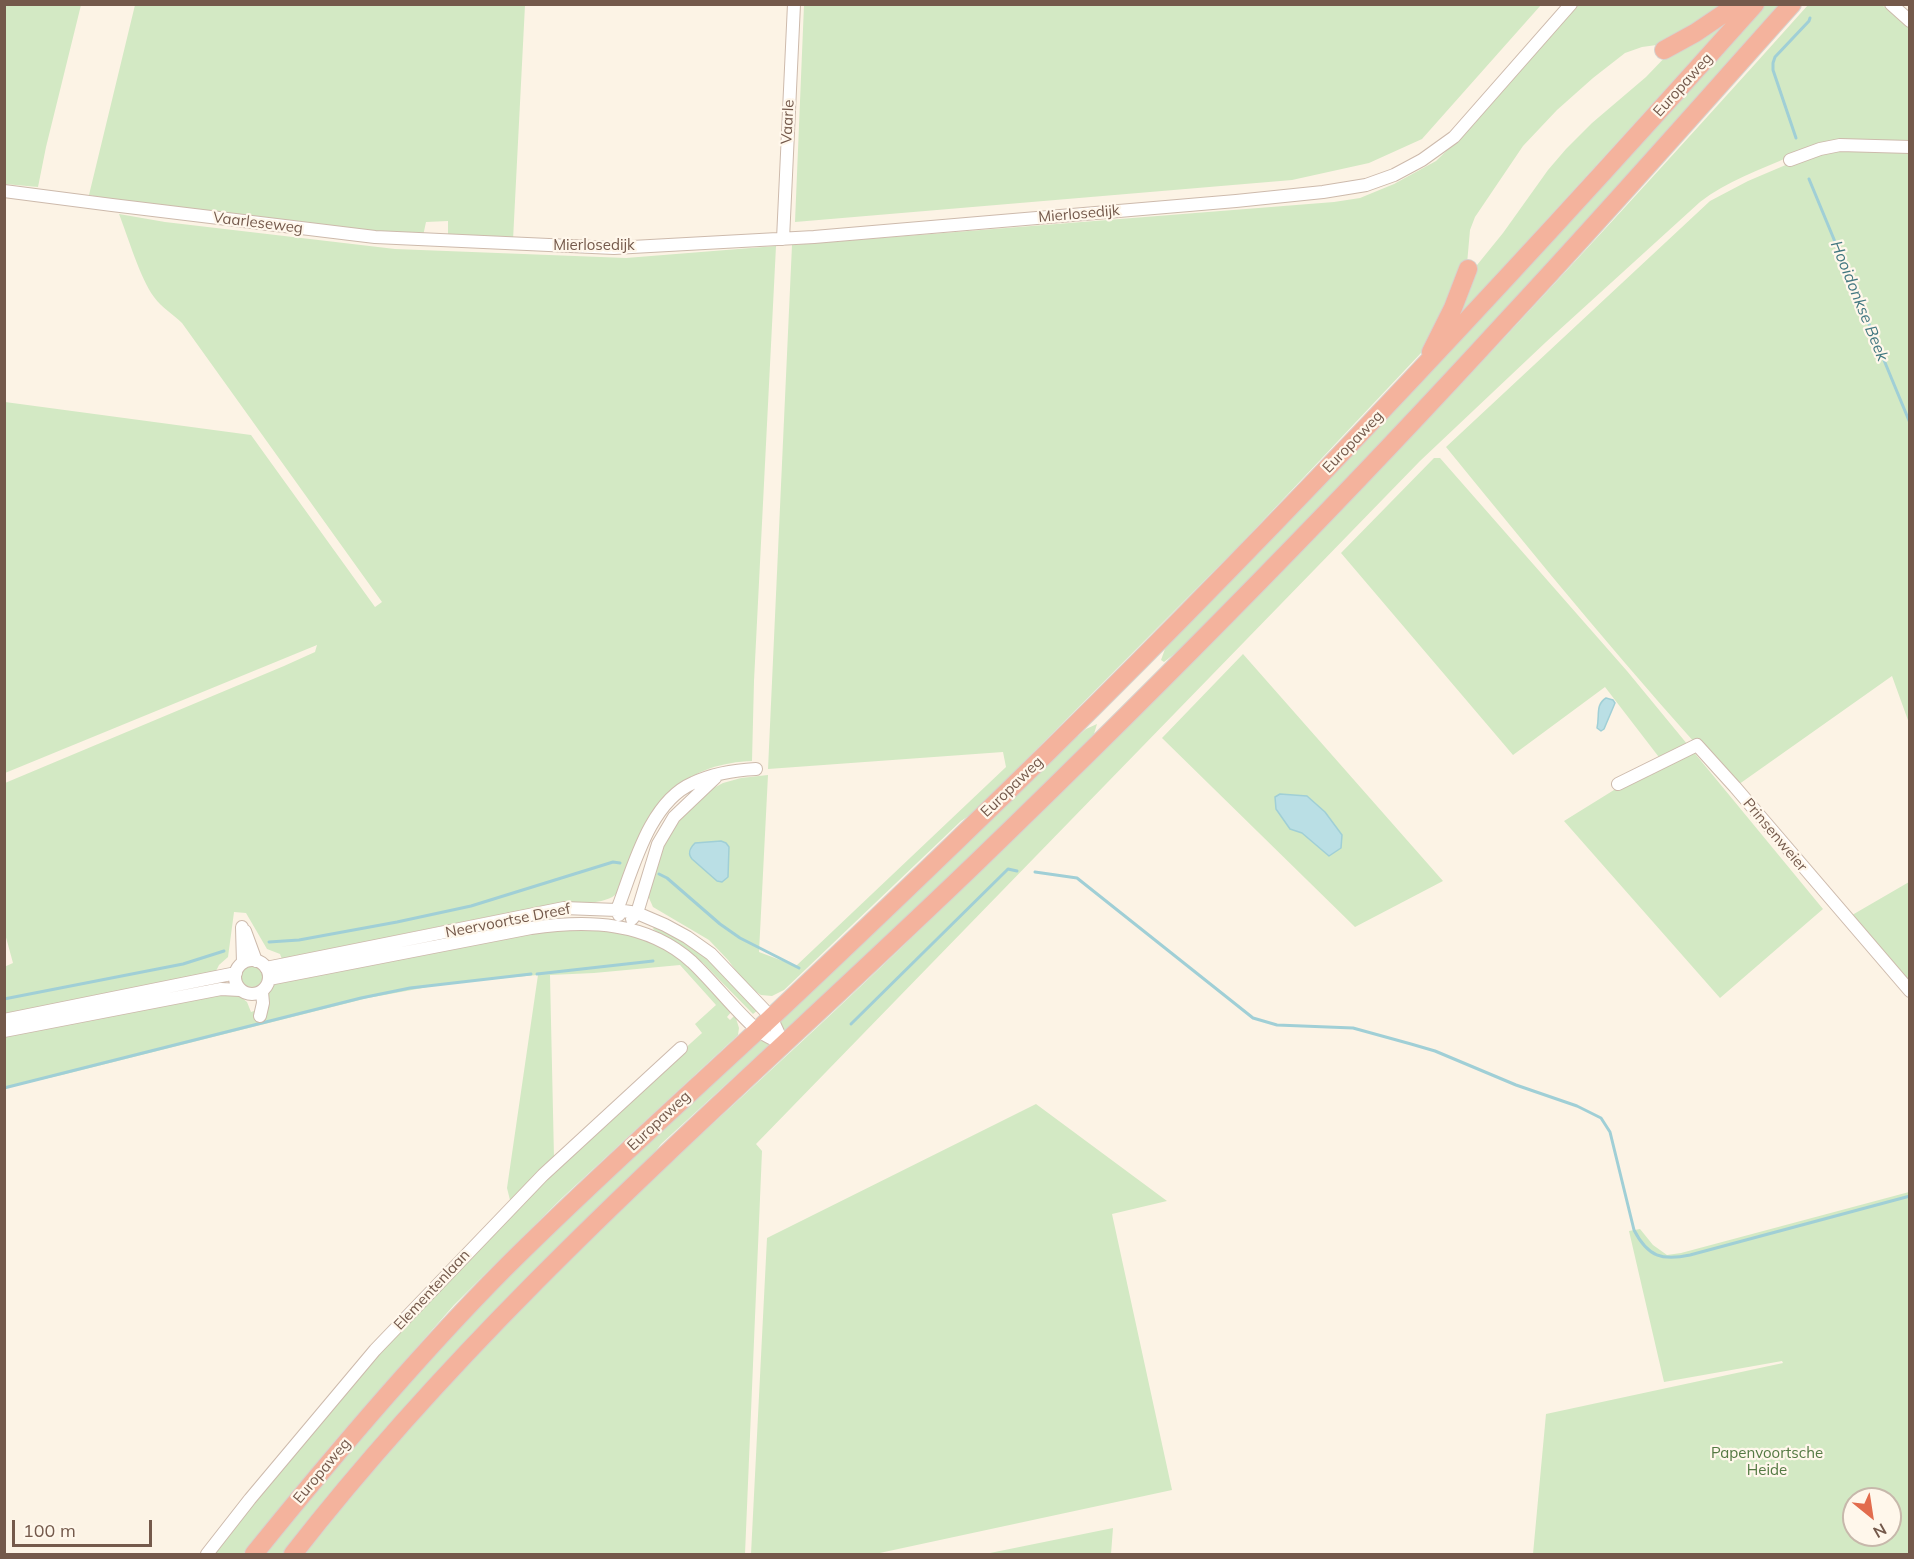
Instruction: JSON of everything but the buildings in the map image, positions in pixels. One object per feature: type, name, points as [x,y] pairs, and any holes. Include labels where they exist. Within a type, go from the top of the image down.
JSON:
[{"type":"highway","points":[[1665,50],[1738,4]]},
{"type":"highway","name":"Europaweg","points":[[254,1554],[342,1446],[500,1274],[558,1215],[959,838],[1236,563],[1424,367],[1592,186],[1755,4]]},
{"type":"highway","name":"Europaweg","points":[[293,1554],[403,1422],[515,1302],[656,1163],[947,890],[1166,677],[1499,329],[1792,4]]},
{"type":"highway","points":[[1424,367],[1454,308],[1468,269]]},
{"type":"street","name":"Vaarle","points":[[783,239],[794,4]]},
{"type":"street","name":"Mierlosedijk","points":[[513,244],[614,248],[783,239],[1236,201],[1366,185],[1413,165],[1454,136],[1571,4]]},
{"type":"street","points":[[1891,4],[1910,21]]},
{"type":"street","points":[[1790,160],[1820,149],[1840,145],[1910,147]]},
{"type":"street","name":"Vaarleseweg","points":[[4,191],[375,237],[513,244]]},
{"type":"street","name":"Prinsenweier","points":[[1618,784],[1697,746],[1910,991]]},
{"type":"street","points":[[717,776],[674,817],[663,835],[658,844],[637,913],[625,927],[617,910],[648,832],[663,806],[693,783],[717,776],[739,770],[756,768]]},
{"type":"street","name":"Neervoortse Dreef","points":[[264,969],[564,908],[617,910],[637,913],[678,932],[711,954],[771,1017],[784,1045]]},
{"type":"street","name":"Neervoortse Dreef","points":[[264,969],[561,924],[592,923],[625,927],[655,938],[691,961],[757,1030],[784,1045]]},
{"type":"street","points":[[4,1031],[221,989],[251,992],[267,986],[264,969],[242,927],[239,968],[235,979],[251,992]]},
{"type":"street","points":[[4,1020],[239,968],[249,961],[264,969]]},
{"type":"street","name":"Elementenlaan","points":[[207,1554],[375,1350],[543,1175],[681,1048]]},
{"type":"green space","points":[[5,4],[81,5],[38,187],[5,184]]},
{"type":"green space","points":[[804,4],[1541,5],[1422,139],[1369,163],[1292,180],[795,222]]},
{"type":"green space","points":[[135,5],[525,5],[513,240],[448,236],[448,221],[426,222],[423,236],[143,205],[89,195]]},
{"type":"green space","points":[[1578,5],[1734,5],[1664,44],[1642,47],[1625,53],[1557,110],[1523,146],[1475,217],[1470,230],[1467,264],[1437,331],[1421,353],[1239,546],[973,813],[961,821],[784,990],[772,996],[761,995],[755,991],[709,940],[653,907],[648,891],[666,833],[708,791],[723,783],[741,778],[768,775],[759,952],[796,966],[1006,767],[1003,752],[768,769],[792,245],[1334,202],[1360,198],[1394,184],[1436,161],[1473,125]]},
{"type":"green space","points":[[1763,5],[1788,5],[1553,264],[1181,654],[1178,651],[1164,662],[1161,660],[1170,643],[1168,640]]},
{"type":"green space","points":[[1808,5],[1882,5],[1909,27],[1909,723],[1892,676],[1735,787],[1624,662],[1446,447],[1710,201],[1788,164],[1791,156],[1732,182],[1700,202],[1420,461],[756,1144],[762,1151],[745,1554],[305,1554],[442,1393],[588,1240],[831,1015],[1007,846],[1214,641],[1315,537],[1515,326]]},
{"type":"green space","points":[[1737,11],[1448,328],[1473,270],[1566,149],[1592,123],[1646,77],[1670,52]]},
{"type":"green space","points":[[119,214],[165,222],[395,249],[626,258],[776,246],[752,761],[710,768],[690,778],[674,791],[659,808],[637,841],[615,895],[593,903],[548,906],[323,950],[300,959],[283,962],[280,954],[267,949],[246,913],[234,912],[228,957],[216,971],[5,1017],[4,967],[13,963],[4,930],[5,783],[284,666],[315,652],[317,645],[5,773],[5,402],[251,435],[375,607],[382,602],[182,323],[154,297],[139,268]]},
{"type":"green space","points":[[1434,458],[1440,458],[1627,671],[1823,909],[1720,998],[1564,821],[1614,790],[1665,765],[1605,687],[1513,755],[1341,553]]},
{"type":"green space","points":[[1243,654],[1443,881],[1355,927],[1162,738]]},
{"type":"green space","points":[[1097,724],[1094,734],[1086,743],[1089,746],[786,1031],[776,1021],[1074,735],[1078,736]]},
{"type":"green space","points":[[1909,882],[1909,991],[1847,918]]},
{"type":"green space","points":[[655,925],[699,950],[758,1010],[753,1014],[703,963],[653,929]]},
{"type":"green space","points":[[579,927],[615,930],[654,943],[686,963],[732,1011],[727,1017],[730,1020],[735,1015],[739,1028],[738,1035],[563,1197],[454,1305],[333,1443],[243,1554],[210,1554],[349,1385],[467,1257],[629,1099],[702,1033],[695,1024],[716,1005],[680,965],[550,975],[554,1158],[511,1204],[507,1188],[538,975],[450,983],[368,998],[5,1088],[5,1034],[234,991],[247,1002],[251,1012],[266,1007],[272,986],[279,982],[508,934]]},
{"type":"green space","points":[[248,965],[256,965],[263,972],[263,980],[256,987],[248,987],[241,980],[241,972]]},
{"type":"green space","points":[[760,1036],[769,1045],[661,1144],[646,1164],[286,1554],[262,1554],[366,1429],[507,1275]]},
{"type":"green space","points":[[1036,1104],[1167,1201],[1112,1214],[1172,1490],[875,1554],[751,1554],[767,1238]]},
{"type":"green space","name":"Papenvoortsche Heide","points":[[1909,1192],[1909,1554],[1533,1554],[1546,1414],[1783,1363],[1782,1361],[1664,1382],[1629,1231],[1640,1229],[1653,1245],[1667,1255]]},
{"type":"green space","points":[[1113,1528],[1111,1554],[985,1554]]},
{"type":"water","points":[[1606,698],[1615,703],[1601,731],[1597,728],[1598,711],[1600,704]]},
{"type":"water","points":[[1280,794],[1307,796],[1325,812],[1342,835],[1341,848],[1329,856],[1302,833],[1290,829],[1276,809],[1275,797]]},
{"type":"water","points":[[721,841],[729,847],[728,877],[722,882],[717,881],[690,857],[689,853],[695,843]]},
{"type":"waterway","name":"Hooidonkse Beek","points":[[1796,138],[1773,70],[1773,63],[1775,57],[1810,18]]},
{"type":"waterway","name":"Hooidonkse Beek","points":[[1809,179],[1910,423]]},
{"type":"waterway","points":[[269,942],[299,940],[471,906],[613,862],[620,863]]},
{"type":"waterway","points":[[851,1024],[1008,869],[1017,871]]},
{"type":"waterway","points":[[1035,872],[1077,878],[1253,1018],[1277,1025],[1353,1028],[1411,1044],[1435,1051],[1516,1085],[1577,1106],[1601,1118],[1610,1132],[1634,1230],[1645,1246],[1657,1255],[1664,1257],[1690,1255],[1910,1196]]},
{"type":"waterway","points":[[659,874],[667,878],[720,924],[740,938],[799,968]]},
{"type":"waterway","points":[[4,999],[183,964],[224,951]]},
{"type":"waterway","points":[[537,974],[653,961]]},
{"type":"waterway","points":[[4,1088],[361,998],[410,988],[531,974]]}]
